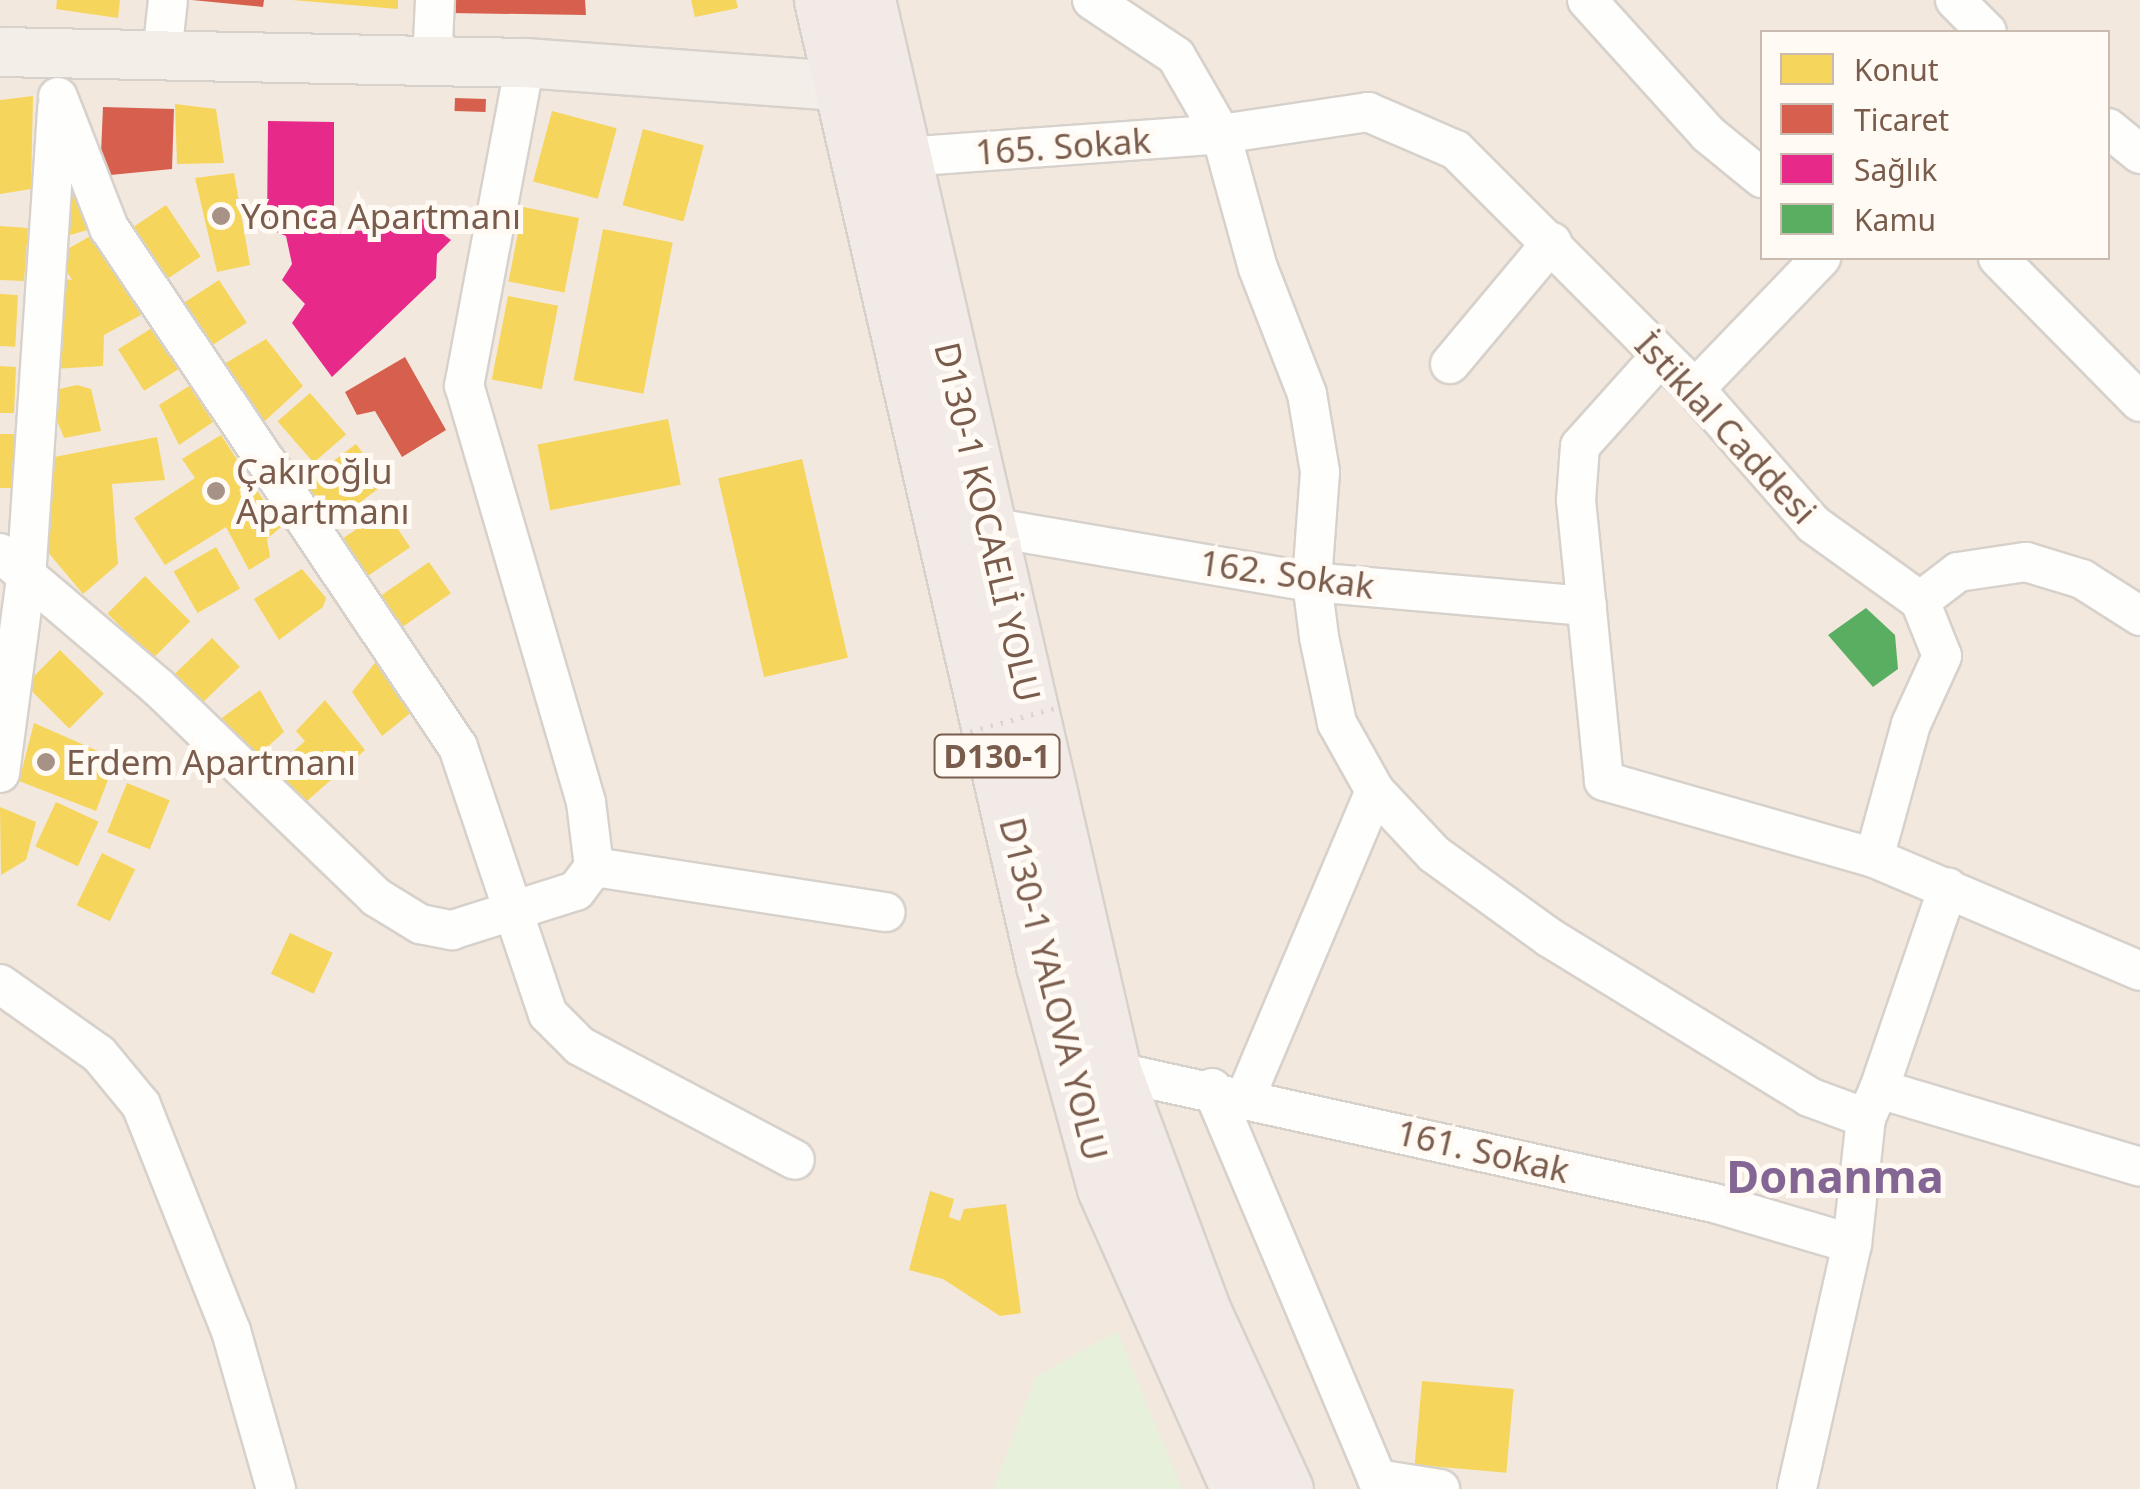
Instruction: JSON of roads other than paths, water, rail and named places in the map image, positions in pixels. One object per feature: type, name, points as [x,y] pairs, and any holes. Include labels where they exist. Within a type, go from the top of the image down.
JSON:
[{"type":"highway","name":"D130-1 YALOVA YOLU","points":[[822,0],[865,88],[1044,965],[1100,1169],[1186,1386],[1240,1489]]},
{"type":"highway","name":"D130-1 KOCAELİ YOLU","points":[[867,0],[865,88],[904,157],[1113,1071],[1176,1245],[1285,1489]]},
{"type":"main road","points":[[0,52],[60,75],[162,55],[525,63],[865,88]]},
{"type":"street","points":[[162,55],[168,0]]},
{"type":"street","points":[[432,62],[435,0]]},
{"type":"street","points":[[1092,0],[1176,56],[1222,134],[1258,268],[1307,394],[1320,472],[1312,582],[1337,723],[1375,791],[1434,854],[1550,938],[1809,1096],[1873,1103],[2140,1167]]},
{"type":"street","points":[[1587,0],[1708,134],[1760,176]]},
{"type":"street","points":[[13,566],[159,688],[376,896],[420,924],[452,930],[514,914],[576,891],[594,867],[586,802],[464,386],[525,63]]},
{"type":"street","points":[[0,773],[13,566],[60,75]]},
{"type":"street","points":[[60,75],[108,228],[458,747],[548,1014],[580,1046],[795,1160]]},
{"type":"street","name":"İstiklal Caddesi","points":[[1222,134],[1368,112],[1456,150],[1552,242],[1659,358],[1694,389],[1813,524],[1920,601]]},
{"type":"street","points":[[2110,130],[2140,154]]},
{"type":"street","name":"165. Sokak","points":[[904,157],[1222,134]]},
{"type":"street","points":[[1450,364],[1552,242]]},
{"type":"street","points":[[1694,389],[1819,260]]},
{"type":"street","points":[[2000,260],[2140,402]]},
{"type":"street","points":[[1659,358],[1580,446],[1586,606],[1604,781],[1874,858],[2140,972]]},
{"type":"street","name":"162. Sokak","points":[[989,527],[1312,582],[1586,606]]},
{"type":"street","points":[[1874,858],[1910,724],[1942,656],[1920,601],[1958,572],[2026,562],[2082,579],[2140,616]]},
{"type":"street","points":[[1375,791],[1229,1092],[1377,1478],[1440,1489]]},
{"type":"street","points":[[594,867],[886,912]]},
{"type":"street","points":[[1797,1489],[1852,1244],[1873,1103],[1948,888]]},
{"type":"street","points":[[0,984],[98,1054],[141,1105],[232,1331],[276,1489]]},
{"type":"street","name":"161. Sokak","points":[[1113,1071],[1229,1092],[1714,1203],[1852,1244]]},
{"type":"place","name":"Yonca Apartmanı","points":[[221,216]]},
{"type":"place","name":"Çakıroğlu Apartmanı","points":[[216,491]]},
{"type":"place","name":"Erdem Apartmanı","points":[[46,762]]},
{"type":"district","name":"Donanma","points":[[1835,1176]]}]
